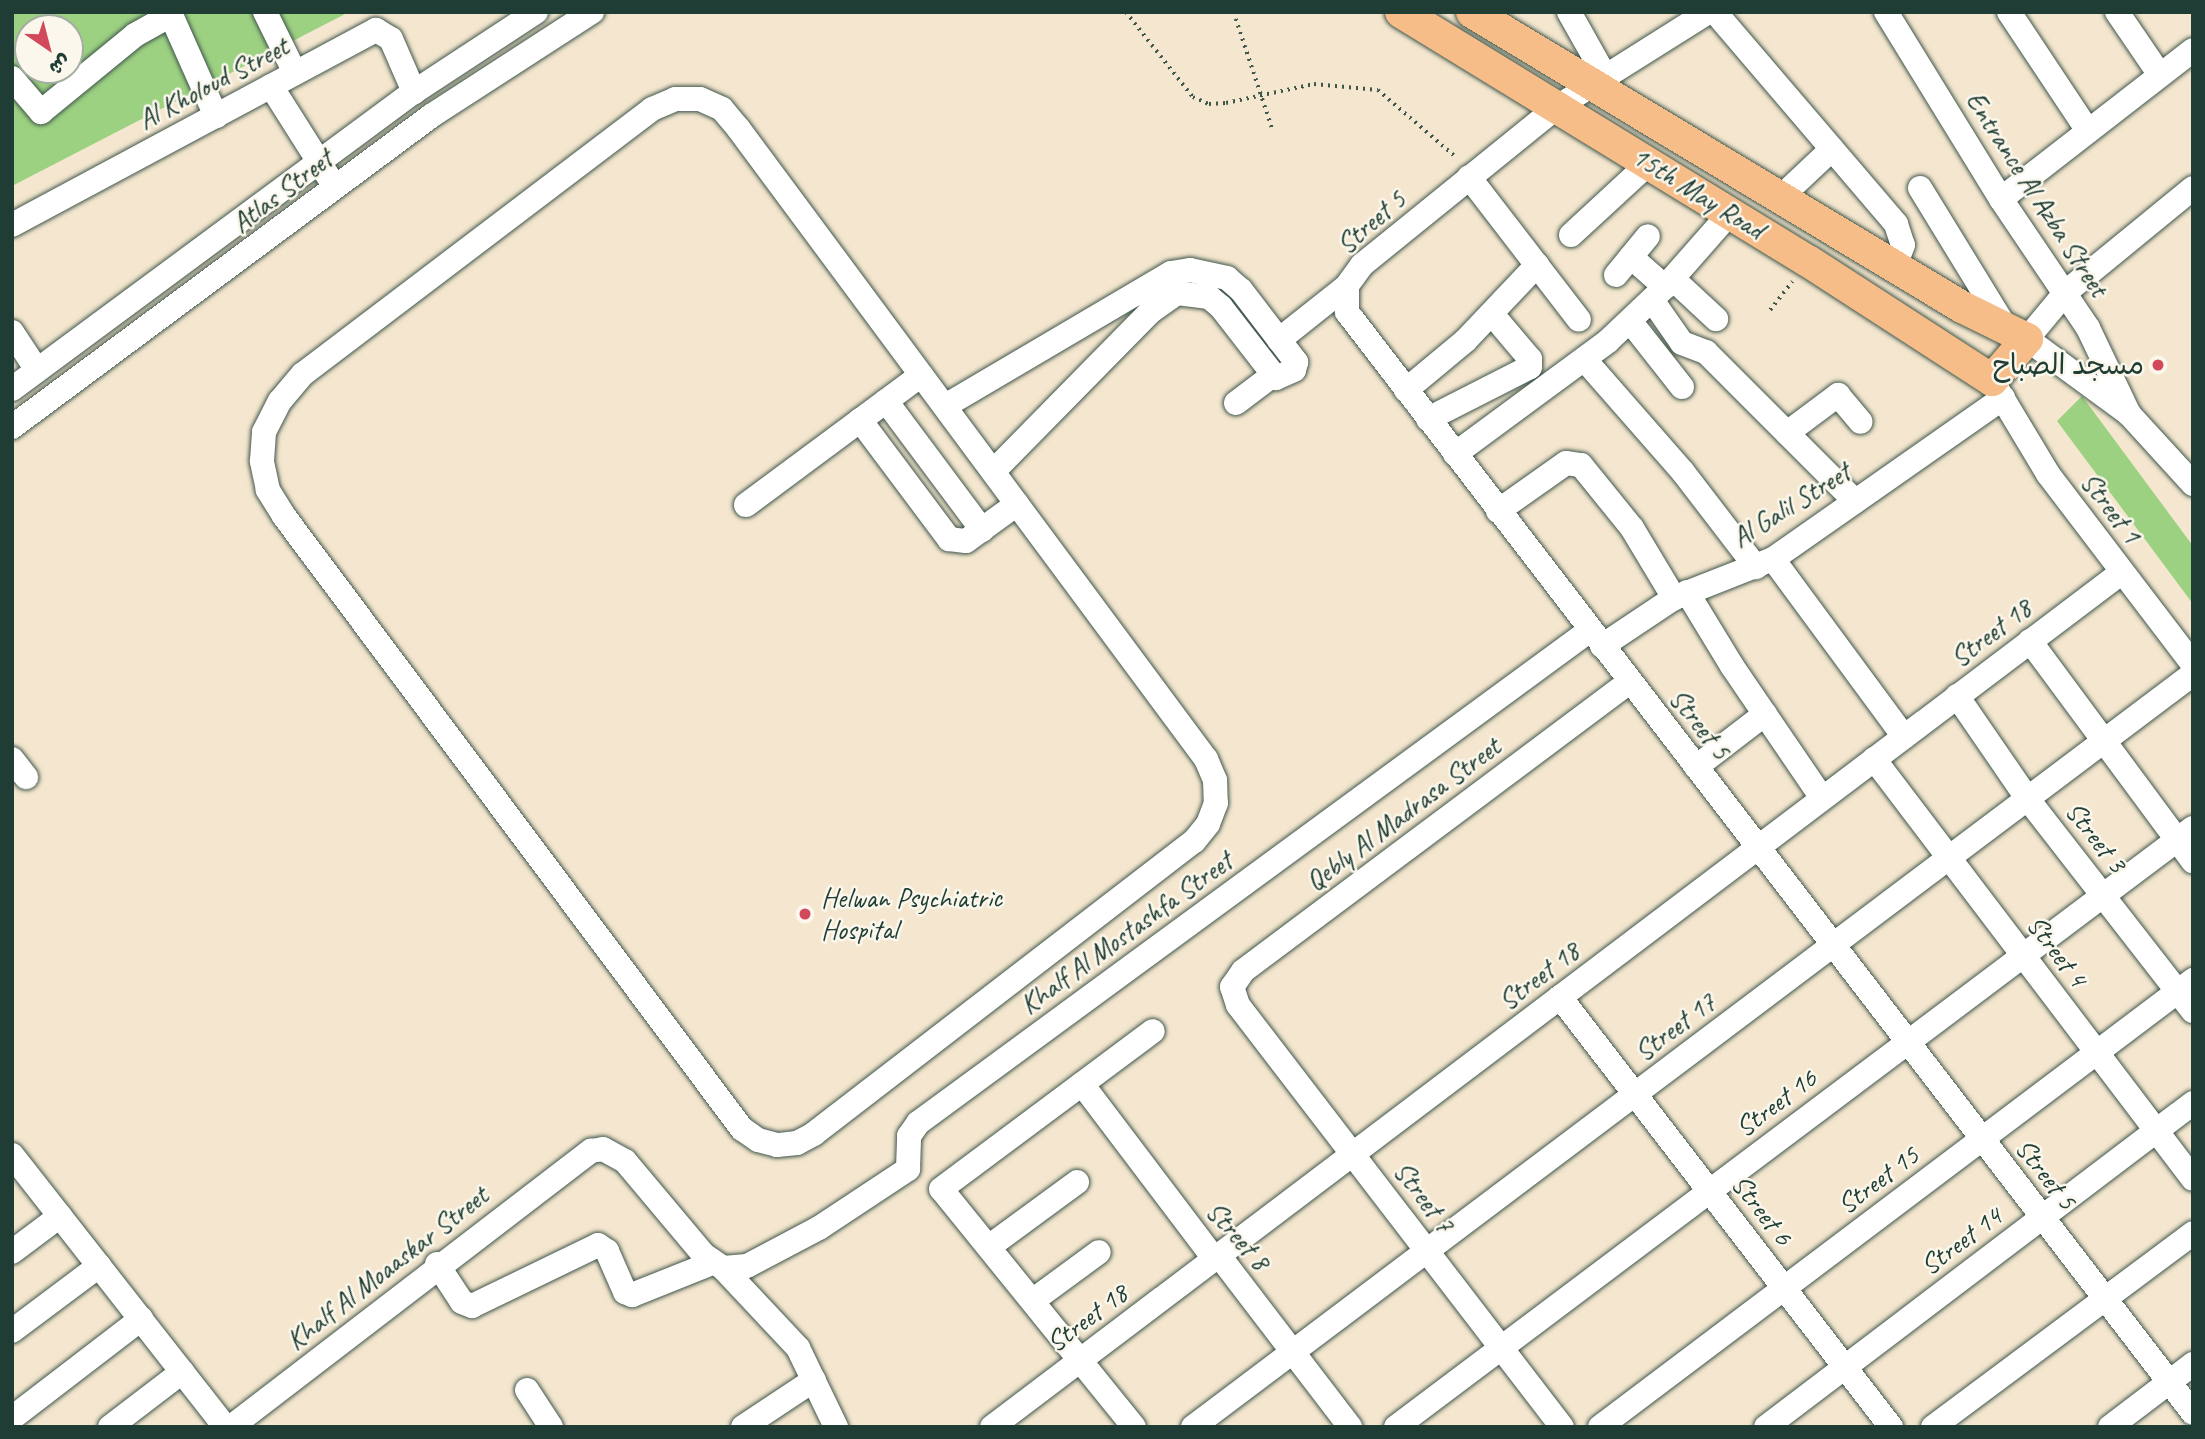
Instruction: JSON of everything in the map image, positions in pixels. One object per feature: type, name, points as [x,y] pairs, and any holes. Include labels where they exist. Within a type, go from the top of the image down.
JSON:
[{"type":"main road","name":"15th May Road","points":[[1401,12],[1730,213],[1997,389]]},
{"type":"main road","name":"15th May Road","points":[[1472,12],[1599,80],[1781,197],[1895,266],[2017,334]]},
{"type":"main road","points":[[1997,389],[2017,334]]},
{"type":"street","points":[[265,12],[295,73]]},
{"type":"street","name":"Atlas Street","points":[[12,389],[414,92],[536,12]]},
{"type":"street","name":"Atlas Street","points":[[12,427],[431,116],[592,12]]},
{"type":"street","points":[[1569,12],[1599,80]]},
{"type":"street","name":"Street 5","points":[[1708,12],[1557,107],[1362,265],[1347,286],[1347,312],[2193,1413]]},
{"type":"street","points":[[1715,12],[1901,233],[1902,256],[1895,266]]},
{"type":"street","name":"Entrance Al Azba Street","points":[[1886,12],[2001,199],[2066,292],[2129,414]]},
{"type":"street","points":[[2009,12],[2088,131]]},
{"type":"street","points":[[2117,12],[2160,75]]},
{"type":"street","points":[[12,78],[41,112],[135,35],[171,15],[216,116]]},
{"type":"street","name":"Al Kholoud Street","points":[[12,225],[370,33],[382,23],[414,92]]},
{"type":"street","points":[[2001,199],[2193,50]]},
{"type":"street","points":[[271,86],[336,188]]},
{"type":"street","points":[[675,99],[700,99],[722,109],[921,375],[1206,760],[1215,780],[1216,803],[1209,824],[1194,841],[814,1134],[787,1144],[758,1140],[742,1129],[284,516],[268,490],[262,461],[264,432],[280,401],[303,374],[652,109],[675,99]]},
{"type":"street","points":[[1781,197],[1832,149]]},
{"type":"street","points":[[1571,236],[1649,163]]},
{"type":"street","points":[[1472,175],[1579,320]]},
{"type":"street","points":[[1920,188],[2017,334],[2129,414],[2193,484]]},
{"type":"street","points":[[2017,334],[2193,188]]},
{"type":"street","points":[[1455,454],[1585,360],[1630,321],[1663,289],[1730,213]]},
{"type":"street","points":[[1648,236],[1623,266],[1716,319]]},
{"type":"street","points":[[1406,390],[1492,314],[1537,265]]},
{"type":"street","points":[[945,406],[1171,273],[1190,270],[1227,278],[1279,340],[1296,366],[1280,379],[1273,375],[1221,307],[1201,294],[1177,293],[1150,312],[993,472]]},
{"type":"street","points":[[1279,340],[1347,286]]},
{"type":"street","points":[[1663,289],[1682,343],[1706,352],[1855,500]]},
{"type":"street","points":[[1428,419],[1530,367],[1530,359],[1492,314]]},
{"type":"street","points":[[1630,321],[1682,387]]},
{"type":"street","points":[[12,332],[37,370]]},
{"type":"street","points":[[1585,360],[1764,563],[1903,737]]},
{"type":"street","points":[[746,505],[921,375]]},
{"type":"street","points":[[1236,403],[1273,375]]},
{"type":"street","name":"Al Galil Street","points":[[1596,638],[1681,595],[1764,563],[1855,500],[1997,389]]},
{"type":"street","name":"Street 1","points":[[1997,389],[2048,474],[2193,664]]},
{"type":"street","points":[[1787,433],[1838,395],[1861,422]]},
{"type":"street","points":[[886,401],[982,530]]},
{"type":"street","points":[[860,420],[948,539],[966,541],[1017,504]]},
{"type":"street","points":[[1498,511],[1566,463],[1581,465],[1681,595],[1822,799]]},
{"type":"street","name":"Street 18","points":[[992,1427],[2122,572]]},
{"type":"street","name":"Khalf Al Mostashfa Street","points":[[718,1266],[747,1266],[793,1242],[905,1171],[911,1161],[909,1136],[918,1123],[1596,638]]},
{"type":"street","points":[[2030,641],[2105,740],[2185,834],[2193,860]]},
{"type":"street","name":"Street 17","points":[[1193,1427],[2193,674]]},
{"type":"street","name":"Qebly Al Madrasa Street","points":[[1238,1005],[1232,987],[1243,971],[1630,682]]},
{"type":"street","name":"Street 3","points":[[1957,696],[2028,799],[2104,896],[2188,994]]},
{"type":"street","points":[[1696,767],[1765,714]]},
{"type":"street","name":"Street 4","points":[[1874,759],[2193,1179]]},
{"type":"street","name":"Street 16","points":[[1396,1427],[2185,834]]},
{"type":"street","name":"Street 15","points":[[1600,1427],[2097,1052],[2188,994]]},
{"type":"street","name":"Street 6","points":[[1560,997],[1891,1427]]},
{"type":"street","name":"Street 7","points":[[1238,1005],[1562,1427]]},
{"type":"street","points":[[1134,1427],[1035,1299],[941,1189],[1153,1031]]},
{"type":"street","name":"Street 8","points":[[1082,1084],[1215,1258],[1224,1262],[1350,1427]]},
{"type":"street","name":"Street 14","points":[[1766,1427],[2193,1103]]},
{"type":"street","name":"Khalf Al Moaaskar Street","points":[[231,1427],[580,1157],[603,1149],[615,1153],[718,1266]]},
{"type":"street","points":[[15,1164],[60,1216],[225,1427]]},
{"type":"street","points":[[990,1246],[1077,1182]]},
{"type":"street","points":[[12,1252],[60,1216]]},
{"type":"street","points":[[1933,1427],[2193,1233]]},
{"type":"street","points":[[437,1265],[463,1302],[472,1306],[598,1245],[605,1247],[625,1292],[632,1295],[718,1266],[791,1339],[836,1427]]},
{"type":"street","points":[[1035,1299],[1099,1252]]},
{"type":"street","points":[[12,1331],[99,1266]]},
{"type":"street","points":[[12,1418],[141,1319]]},
{"type":"street","points":[[2110,1427],[2193,1364]]},
{"type":"street","points":[[110,1427],[182,1372]]},
{"type":"street","points":[[743,1427],[814,1380]]},
{"type":"street","points":[[527,1390],[551,1427]]},
{"type":"path","points":[[1126,12],[1193,97],[1209,104],[1260,97],[1314,84],[1378,90],[1472,175]]},
{"type":"path","points":[[1238,12],[1260,97],[1273,131]]},
{"type":"path","points":[[1770,310],[1792,282]]},
{"type":"green space","points":[[12,12],[349,12],[12,186]]},
{"type":"green space","points":[[2082,396],[2193,546],[2193,604],[2057,421]]},
{"type":"place","name":"مسجد الصباح","points":[[2158,365]]},
{"type":"place","name":"Helwan Psychiatric Hospital","points":[[805,914]]}]
